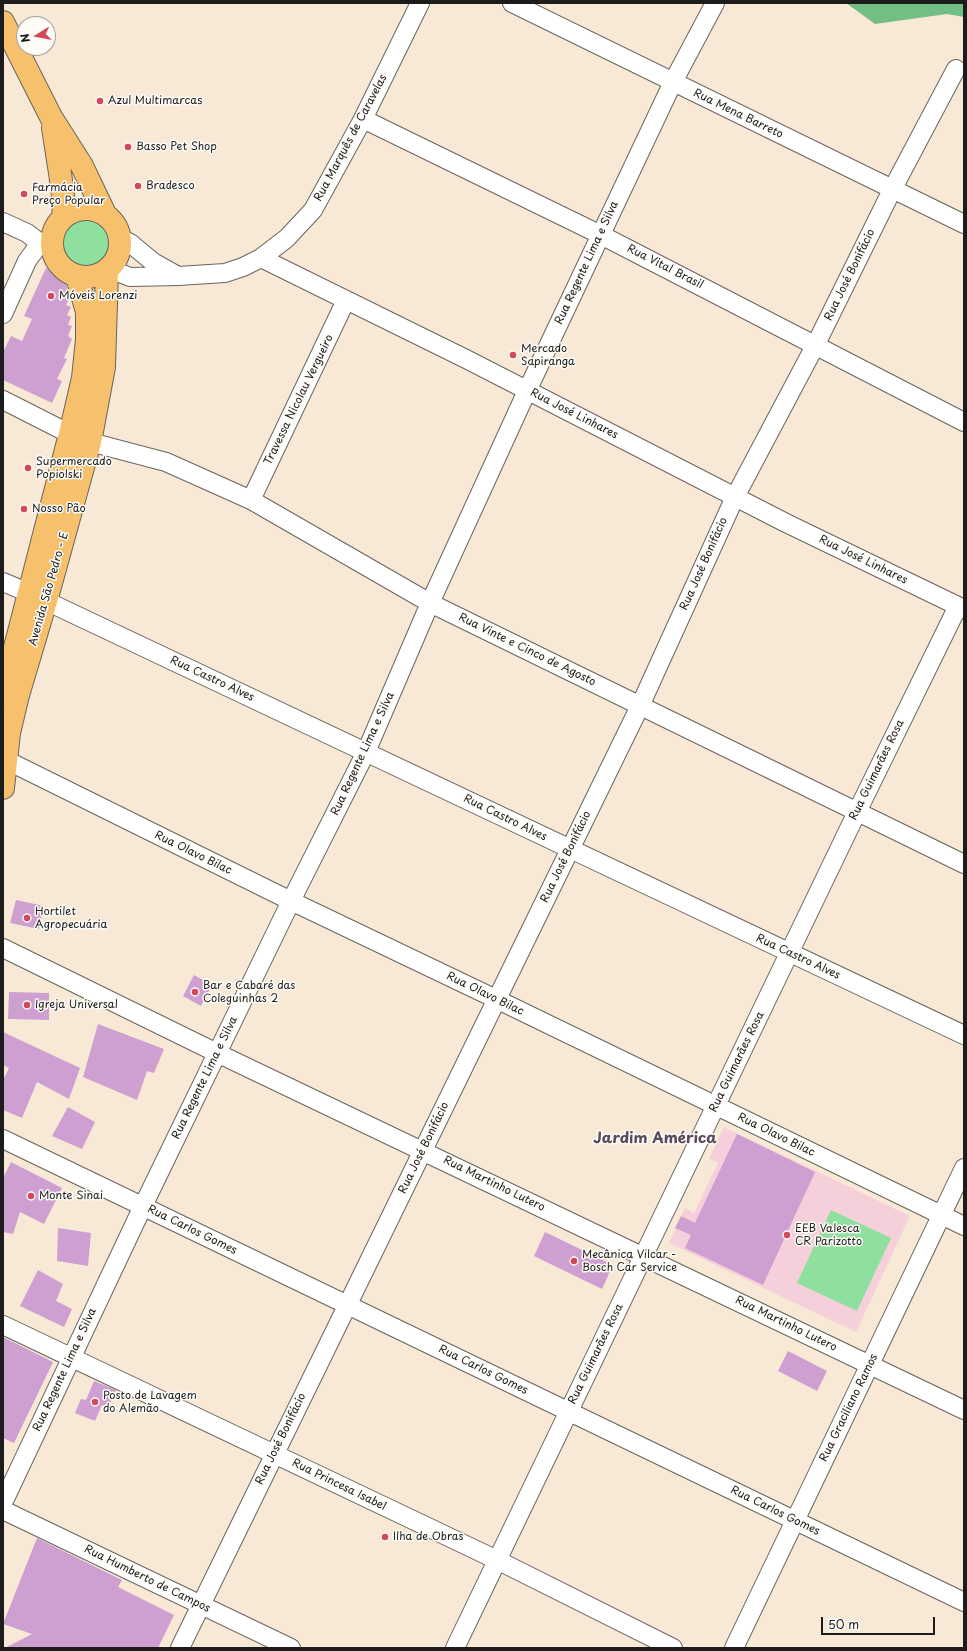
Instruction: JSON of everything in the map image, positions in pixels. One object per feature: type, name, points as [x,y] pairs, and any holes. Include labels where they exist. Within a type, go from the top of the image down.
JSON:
[{"type":"main road","points":[[6,30],[51,117],[82,166],[105,214],[118,229],[120,249],[117,260],[108,270],[97,276],[87,278],[77,277],[67,272],[59,265],[54,256],[52,246],[46,241],[63,218],[72,211],[83,209],[95,210],[105,214]]},
{"type":"main road","points":[[51,117],[64,203],[63,218]]},
{"type":"main road","name":"Avenida São Pedro - E","points":[[3,788],[9,733],[38,597],[80,438],[104,367],[108,270]]},
{"type":"main road","name":"Avenida São Pedro - E","points":[[77,277],[86,312],[87,339],[83,378],[80,438]]},
{"type":"main road","name":"Avenida São Pedro - E","points":[[3,694],[38,597]]},
{"type":"street","name":"Rua Marquês de Caravelas","points":[[261,258],[287,238],[313,210],[363,118],[420,3]]},
{"type":"street","name":"Rua Mena Barreto","points":[[512,3],[964,224]]},
{"type":"street","name":"Rua Regente Lima e Silva","points":[[3,1502],[217,1053],[366,752],[430,603],[527,391],[673,82],[715,3]]},
{"type":"street","name":"Rua José Bonifácio","points":[[180,1648],[640,706],[735,497],[816,344],[892,190],[956,69]]},
{"type":"street","name":"Rua Vital Brasil","points":[[363,118],[601,234],[964,422]]},
{"type":"street","points":[[3,222],[27,234],[46,241],[27,261],[3,314]]},
{"type":"street","points":[[120,238],[130,243],[154,262],[178,276]]},
{"type":"street","points":[[108,270],[130,277],[225,273],[243,267],[261,258]]},
{"type":"street","name":"Rua José Linhares","points":[[261,258],[682,468],[735,497],[961,607]]},
{"type":"street","name":"Travessa Nicolau Vergueiro","points":[[251,500],[346,300]]},
{"type":"street","name":"Rua Vinte e Cinco de Agosto","points":[[3,400],[80,438],[166,462],[251,500],[430,603],[964,864]]},
{"type":"street","name":"Rua Castro Alves","points":[[3,582],[38,597],[964,1035]]},
{"type":"street","name":"Rua Guimarães Rosa","points":[[455,1648],[857,812],[961,607]]},
{"type":"street","name":"Rua Olavo Bilac","points":[[6,760],[291,901],[964,1226]]},
{"type":"street","name":"Rua Martinho Lutero","points":[[3,948],[217,1053],[423,1150],[964,1410]]},
{"type":"street","name":"Rua Carlos Gomes","points":[[3,1139],[964,1602]]},
{"type":"street","name":"Rua Graciliano Ramos","points":[[734,1648],[964,1168]]},
{"type":"street","name":"Rua Princesa Isabel","points":[[3,1325],[497,1560],[673,1648]]},
{"type":"street","name":"Rua Humberto de Campos","points":[[3,1510],[291,1648]]},
{"type":"shaded area","name":"EEB Valesca CR Parizotto","points":[[724,1127],[910,1216],[856,1332],[669,1243],[685,1208],[694,1213],[718,1163],[709,1159]]},
{"type":"green space","points":[[846,3],[964,3],[964,17],[947,14],[875,24]]},
{"type":"green space","points":[[86,220],[99,224],[105,230],[109,243],[105,256],[99,262],[86,266],[73,262],[67,256],[63,243],[67,230],[73,224]]},
{"type":"green space","points":[[831,1210],[891,1238],[857,1311],[797,1283]]},
{"type":"building","points":[[46,268],[65,277],[67,288],[64,295],[70,298],[66,305],[71,307],[67,315],[71,317],[68,325],[72,326],[68,336],[72,339],[64,358],[67,359],[57,379],[62,381],[52,403],[3,380],[3,352],[11,336],[22,341],[32,319],[24,316]]},
{"type":"building","points":[[16,900],[44,906],[39,929],[10,923]]},
{"type":"building","points":[[194,975],[212,985],[201,1006],[183,996]]},
{"type":"building","points":[[9,992],[49,993],[49,1020],[8,1019]]},
{"type":"building","points":[[98,1024],[164,1049],[154,1073],[147,1071],[137,1100],[83,1077]]},
{"type":"building","points":[[3,1032],[80,1068],[69,1099],[37,1082],[22,1118],[3,1110],[3,1080],[9,1068],[3,1065]]},
{"type":"building","points":[[68,1107],[95,1122],[82,1149],[52,1136]]},
{"type":"building","points":[[737,1134],[815,1172],[763,1285],[685,1248],[691,1235],[675,1228],[681,1216],[695,1223]]},
{"type":"building","name":"Monte Sinai","points":[[11,1162],[62,1188],[44,1224],[20,1212],[13,1234],[3,1232],[3,1178]]},
{"type":"building","points":[[58,1228],[91,1233],[88,1266],[57,1261]]},
{"type":"building","name":"Mecânica Vilcar - Bosch Car Service","points":[[545,1232],[613,1265],[602,1289],[534,1256]]},
{"type":"building","points":[[38,1270],[63,1284],[56,1301],[72,1309],[64,1327],[20,1306]]},
{"type":"building","points":[[3,1337],[53,1362],[14,1443],[3,1438]]},
{"type":"building","points":[[788,1351],[827,1371],[817,1391],[778,1371]]},
{"type":"building","name":"Posto de Lavagem do Alemão","points":[[94,1381],[116,1390],[108,1408],[102,1405],[95,1421],[75,1413],[81,1399],[86,1400]]},
{"type":"building","points":[[37,1538],[122,1580],[118,1587],[174,1615],[158,1648],[5,1648],[32,1634],[3,1624]]},
{"type":"place","name":"Azul Multimarcas","points":[[100,101]]},
{"type":"place","name":"Basso Pet Shop","points":[[128,147]]},
{"type":"place","name":"Bradesco","points":[[138,186]]},
{"type":"place","name":"Farmácia Preço Popular","points":[[24,194]]},
{"type":"place","name":"Móveis Lorenzi","points":[[51,296]]},
{"type":"place","name":"Mercado Sapiranga","points":[[513,355]]},
{"type":"place","name":"Supermercado Popiolski","points":[[28,468]]},
{"type":"place","name":"Nosso Pão","points":[[24,509]]},
{"type":"place","name":"Hortilet Agropecuária","points":[[27,918]]},
{"type":"place","name":"Bar e Cabaré das Coleguinhas 2","points":[[195,992]]},
{"type":"place","name":"Igreja Universal","points":[[27,1005]]},
{"type":"place","name":"Monte Sinai","points":[[31,1196]]},
{"type":"place","name":"EEB Valesca CR Parizotto","points":[[787,1235]]},
{"type":"place","name":"Mecânica Vilcar - Bosch Car Service","points":[[574,1261]]},
{"type":"place","name":"Posto de Lavagem do Alemão","points":[[95,1402]]},
{"type":"place","name":"Ilha de Obras","points":[[385,1537]]},
{"type":"district","name":"Jardim América","points":[[655,1139]]}]
